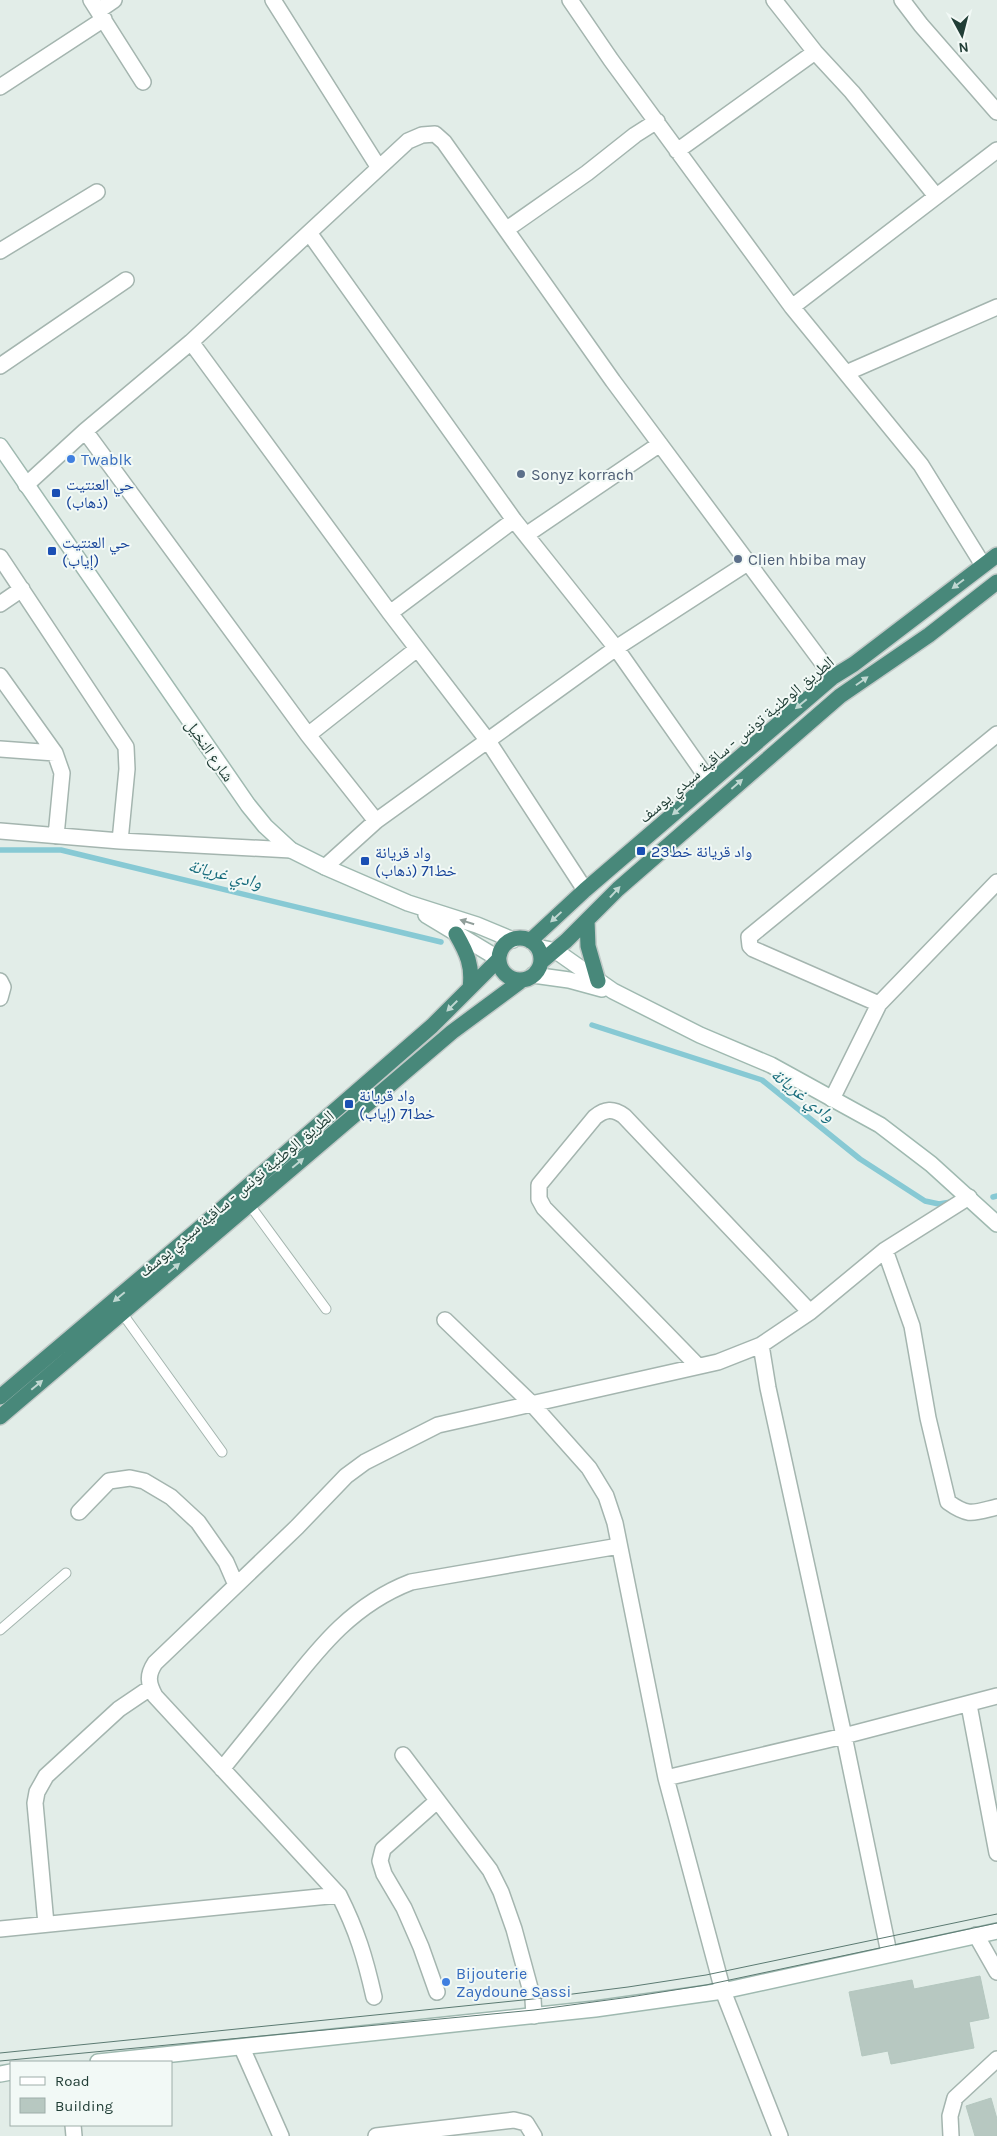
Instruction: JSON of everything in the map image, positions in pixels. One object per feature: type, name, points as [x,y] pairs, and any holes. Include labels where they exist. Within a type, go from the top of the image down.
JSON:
[{"type":"highway","name":"الطريق الوطنية تونس - ساقية سيدي يوسف","points":[[533,944],[585,890],[832,677],[854,664],[997,555]]},
{"type":"highway","name":"الطريق الوطنية تونس - ساقية سيدي يوسف","points":[[0,1417],[452,1032],[532,973],[618,889],[840,696],[929,634],[997,582]]},
{"type":"highway","points":[[587,920],[588,946],[598,981]]},
{"type":"highway","points":[[456,934],[470,961],[472,976],[470,988]]},
{"type":"highway","points":[[521,938],[533,944],[532,973],[509,977],[504,972],[499,959],[501,951],[506,944],[521,938]]},
{"type":"highway","name":"الطريق الوطنية تونس - ساقية سيدي يوسف","points":[[0,1397],[202,1226],[432,1026],[499,959]]},
{"type":"street","points":[[0,87],[98,10],[114,0]]},
{"type":"street","points":[[273,0],[379,168]]},
{"type":"street","points":[[570,0],[677,151],[792,306],[921,466],[984,565]]},
{"type":"street","points":[[774,0],[816,52],[852,92],[936,196]]},
{"type":"street","points":[[902,0],[921,26],[996,107]]},
{"type":"street","points":[[98,10],[143,82]]},
{"type":"street","points":[[677,151],[816,52]]},
{"type":"street","points":[[507,229],[657,121]]},
{"type":"street","points":[[26,485],[85,432],[192,342],[408,141],[422,135],[435,134],[444,142],[613,381],[832,677]]},
{"type":"street","points":[[792,306],[997,150]]},
{"type":"street","points":[[0,251],[97,192]]},
{"type":"street","points":[[310,234],[514,520],[616,648],[710,782]]},
{"type":"street","points":[[0,366],[126,280]]},
{"type":"street","points":[[846,373],[997,307]]},
{"type":"street","points":[[192,342],[390,613],[488,742],[585,890]]},
{"type":"street","points":[[85,432],[308,735],[376,821]]},
{"type":"street","points":[[526,535],[660,444]]},
{"type":"street","name":"شارع النخيل","points":[[0,446],[248,805],[265,826],[291,850],[325,867],[408,903],[477,925],[513,940]]},
{"type":"street","points":[[390,613],[514,520]]},
{"type":"street","points":[[0,556],[126,747],[127,769],[120,841]]},
{"type":"street","points":[[325,867],[376,821],[616,648],[748,562]]},
{"type":"street","points":[[0,604],[22,589]]},
{"type":"street","points":[[308,735],[417,648]]},
{"type":"street","points":[[0,676],[55,753],[60,764],[62,773],[56,836]]},
{"type":"street","points":[[878,1004],[753,949],[750,946],[749,937],[997,734]]},
{"type":"street","points":[[0,749],[55,753]]},
{"type":"street","points":[[0,831],[120,841],[291,850]]},
{"type":"street","points":[[832,1099],[878,1004],[997,882]]},
{"type":"street","points":[[408,903],[499,959]]},
{"type":"street","points":[[533,944],[556,951],[613,991],[700,1035],[771,1065],[880,1125],[931,1164],[997,1224]]},
{"type":"street","points":[[532,973],[613,991]]},
{"type":"street","points":[[0,982],[3,987],[0,998]]},
{"type":"street","points":[[697,1366],[544,1208],[539,1199],[539,1185],[602,1111],[617,1111],[624,1116],[810,1312]]},
{"type":"street","points":[[374,1997],[366,1960],[356,1930],[339,1895],[155,1696],[150,1688],[149,1671],[346,1476],[365,1462],[438,1425],[718,1362],[761,1345],[810,1312],[885,1250],[969,1198]]},
{"type":"street","points":[[885,1250],[912,1326],[928,1418],[948,1502],[961,1512],[973,1513],[997,1507]]},
{"type":"street","points":[[445,1320],[532,1404],[589,1468],[606,1496],[620,1546],[666,1778],[724,1991],[780,2136]]},
{"type":"street","points":[[761,1345],[770,1398],[889,1953]]},
{"type":"street","points":[[79,1512],[109,1481],[130,1478],[144,1481],[171,1497],[198,1522],[226,1562],[236,1585]]},
{"type":"street","points":[[222,1769],[322,1644],[347,1620],[371,1602],[392,1590],[411,1582],[620,1546]]},
{"type":"street","points":[[46,1924],[35,1803],[37,1792],[46,1776],[102,1724],[119,1709],[150,1688]]},
{"type":"street","points":[[666,1778],[844,1736],[997,1696]]},
{"type":"street","points":[[970,1704],[997,1853]]},
{"type":"street","points":[[403,1755],[490,1870],[501,1892],[514,1929],[533,1999],[534,2016]]},
{"type":"street","points":[[437,1801],[382,1849],[380,1860],[384,1874],[404,1908],[418,1939],[437,1992]]},
{"type":"street","points":[[0,1929],[339,1895]]},
{"type":"street","points":[[108,2061],[534,2016],[724,1991],[889,1953],[997,1931]]},
{"type":"street","points":[[976,1935],[997,1972]]},
{"type":"street","points":[[242,2048],[281,2136]]},
{"type":"street","points":[[951,2136],[950,2116],[955,2098],[997,2059]]},
{"type":"street","points":[[376,2136],[514,2120],[526,2123],[534,2136]]},
{"type":"lane","points":[[249,1204],[326,1309]]},
{"type":"lane","points":[[122,1313],[222,1452]]},
{"type":"lane","points":[[0,1630],[66,1573]]},
{"type":"building","points":[[980,1976],[989,2018],[969,2022],[974,2048],[891,2064],[888,2051],[862,2056],[849,1992],[912,1980],[914,1989]]},
{"type":"building","points":[[991,2098],[997,2119],[997,2136],[975,2136],[966,2106]]},
{"type":"waterway","name":"وادي غريانة","points":[[0,850],[61,850],[441,942]]},
{"type":"waterway","name":"وادي غريانة","points":[[592,1025],[762,1080],[860,1159],[925,1201],[939,1204],[951,1202]]},
{"type":"waterway","name":"وادي غريانة","points":[[993,1197],[997,1196]]},
{"type":"tram line","points":[[0,2053],[533,1999],[628,1987],[706,1975],[997,1914]]},
{"type":"tram line","points":[[0,2061],[534,2010],[630,1997],[706,1985],[997,1923]]},
{"type":"place","name":"Twablk","points":[[71,459]]},
{"type":"place","name":"Sonyz korrach","points":[[521,474]]},
{"type":"place","name":"حي العنتيت (ذهاب)","points":[[56,493]]},
{"type":"place","name":"حي العنتيت (إياب)","points":[[52,551]]},
{"type":"place","name":"Clien hbiba may","points":[[738,559]]},
{"type":"place","name":"واد قريانة خط23","points":[[641,851]]},
{"type":"place","name":"واد قريانة خط71 (ذهاب)","points":[[365,861]]},
{"type":"place","name":"واد قريانة خط71 (إياب)","points":[[349,1104]]},
{"type":"place","name":"Bijouterie Zaydoune Sassi","points":[[446,1982]]}]
